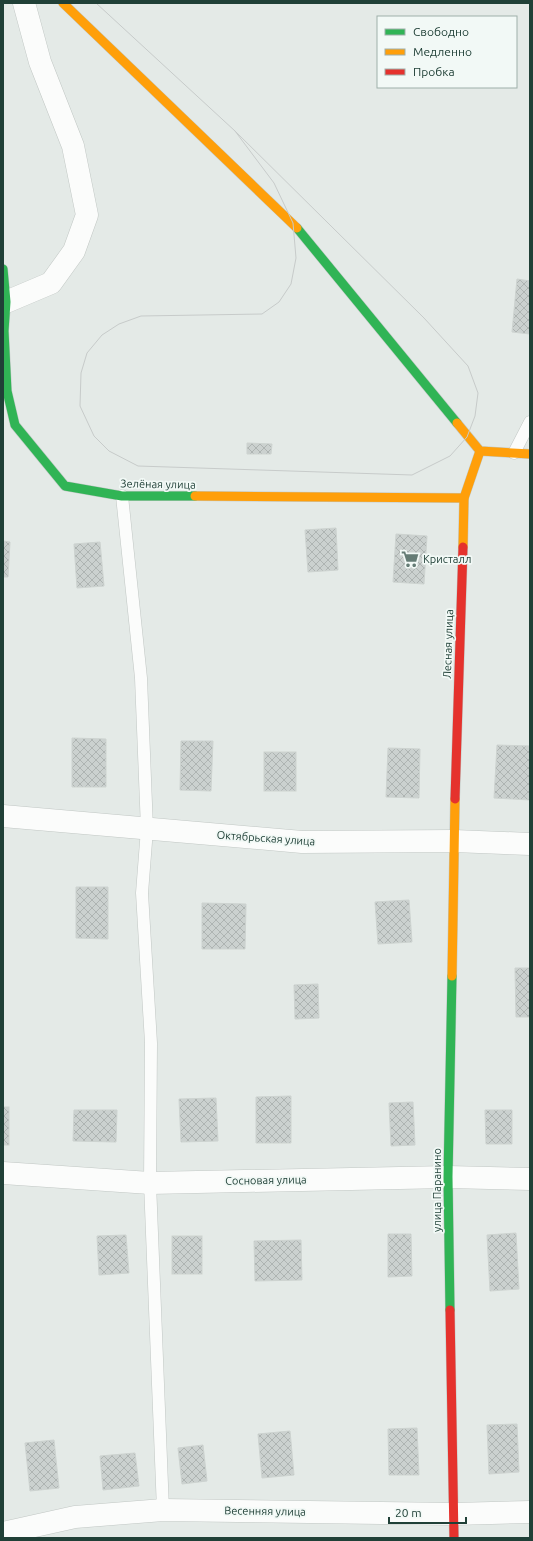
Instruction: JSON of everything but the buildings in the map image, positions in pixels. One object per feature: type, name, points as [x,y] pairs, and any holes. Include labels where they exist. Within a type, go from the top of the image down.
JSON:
[{"type":"street","points":[[6,302],[51,283],[74,251],[88,215],[73,146],[40,62],[24,3]]},
{"type":"street","points":[[63,3],[293,222],[480,451],[530,454]]},
{"type":"street","name":"Зелёная улица","points":[[3,269],[6,302],[4,331],[9,421],[64,486],[122,496],[464,498]]},
{"type":"street","name":"Лесная улица","points":[[454,841],[464,498],[480,451]]},
{"type":"street","name":"Октябрьская улица","points":[[3,816],[302,842],[454,841],[530,844]]},
{"type":"street","name":"улица Паранино","points":[[454,841],[448,1177],[454,1538]]},
{"type":"street","name":"Сосновая улица","points":[[3,1173],[150,1182],[448,1177],[530,1179]]},
{"type":"street","name":"Весенняя улица","points":[[3,1533],[75,1517],[163,1510],[454,1514],[530,1512]]},
{"type":"lane","points":[[514,453],[530,422]]},
{"type":"lane","points":[[122,496],[141,678],[147,828],[142,893],[151,1043],[150,1182],[163,1510]]},
{"type":"tram line","points":[[96,3],[235,131],[424,318],[468,366],[478,393],[475,416],[467,437],[450,456],[412,475],[138,466],[109,451],[94,436],[80,406],[81,373],[87,353],[102,335],[119,324],[141,316],[262,314],[279,302],[291,284],[296,258],[293,223],[274,183],[235,131]]},
{"type":"traffic: fast","points":[[297,228],[457,423]]},
{"type":"traffic: fast","points":[[3,269],[6,302],[4,331],[7,391],[15,425],[65,486],[122,496],[195,496]]},
{"type":"traffic: fast","points":[[450,1310],[448,1177],[452,976]]},
{"type":"traffic: slow","points":[[63,3],[297,228]]},
{"type":"traffic: slow","points":[[457,423],[480,451],[530,454]]},
{"type":"traffic: slow","points":[[463,547],[464,498],[480,451]]},
{"type":"traffic: slow","points":[[195,496],[464,498]]},
{"type":"traffic: slow","points":[[452,976],[455,799]]},
{"type":"traffic: jam","points":[[455,799],[463,547]]},
{"type":"traffic: jam","points":[[450,1310],[454,1538]]},
{"type":"place","name":"Кристалл","points":[[410,559]]}]
